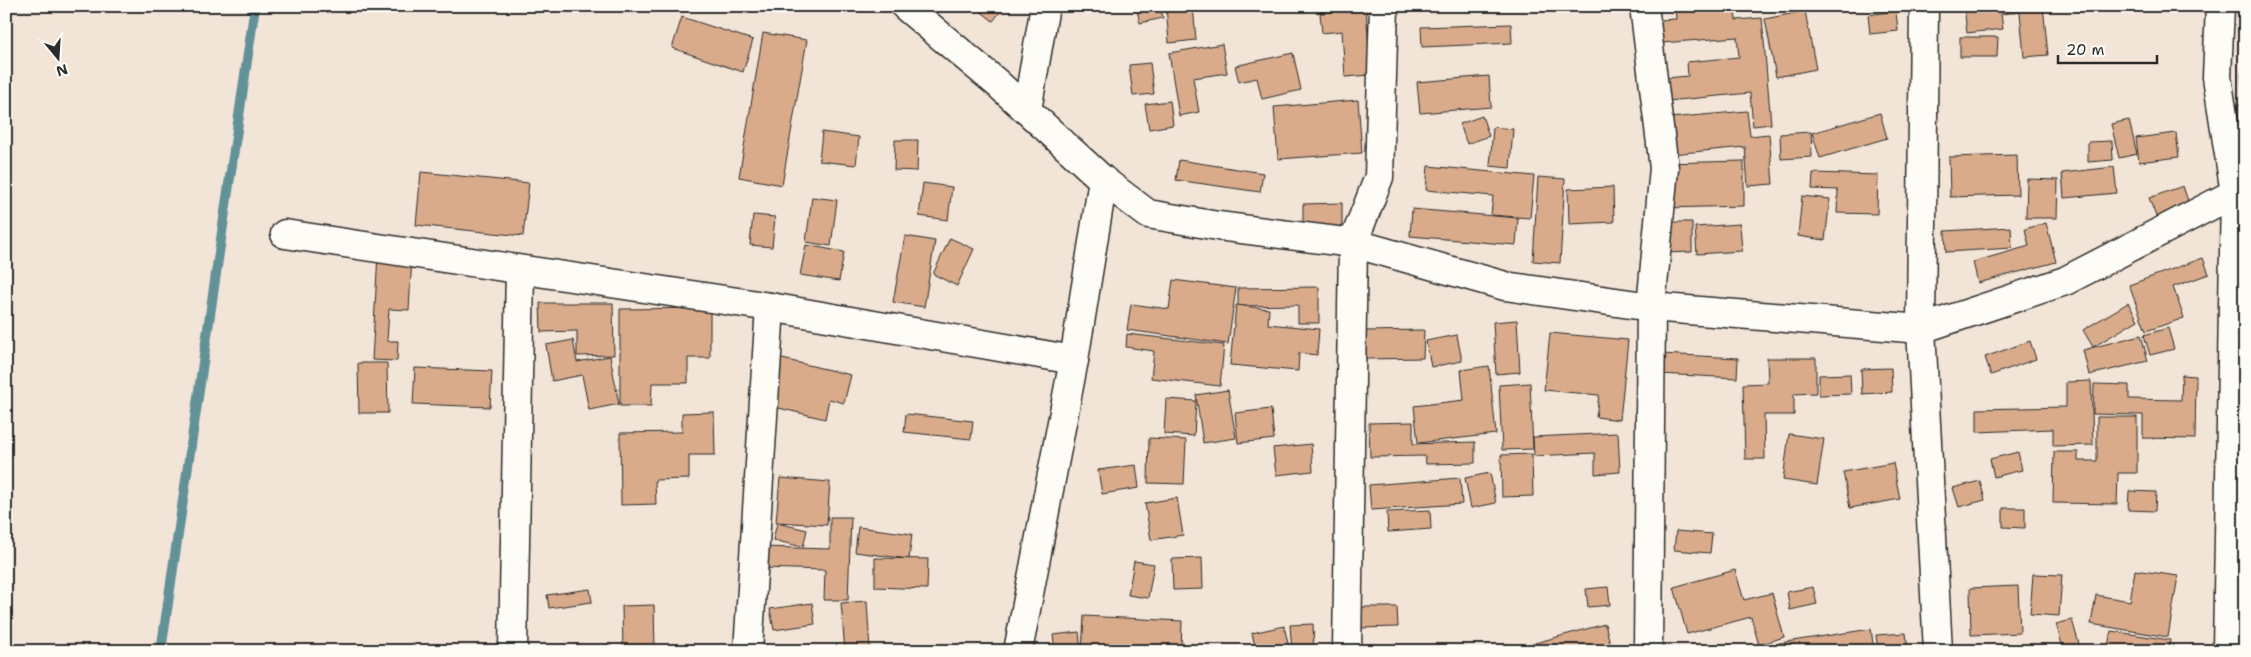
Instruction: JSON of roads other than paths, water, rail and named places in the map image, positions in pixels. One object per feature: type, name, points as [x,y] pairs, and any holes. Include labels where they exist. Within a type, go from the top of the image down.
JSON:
[{"type":"street","points":[[905,6],[1027,110],[1103,180],[1148,214],[1218,226],[1353,243],[1505,286],[1651,307],[1922,329],[2065,281],[2240,192]]},
{"type":"street","points":[[1027,110],[1045,6]]},
{"type":"street","points":[[1347,651],[1353,243],[1379,177],[1384,6]]},
{"type":"street","points":[[1644,6],[1664,168],[1651,307],[1648,651]]},
{"type":"street","points":[[1924,6],[1922,329],[1938,651]]},
{"type":"street","points":[[2220,6],[2217,76],[2240,192],[2227,651]]},
{"type":"street","points":[[1018,651],[1074,360],[1103,180]]},
{"type":"street","points":[[285,234],[770,307],[1074,360]]},
{"type":"street","points":[[513,651],[520,270]]},
{"type":"street","points":[[748,651],[770,307]]},
{"type":"waterway","points":[[161,651],[255,6]]}]
